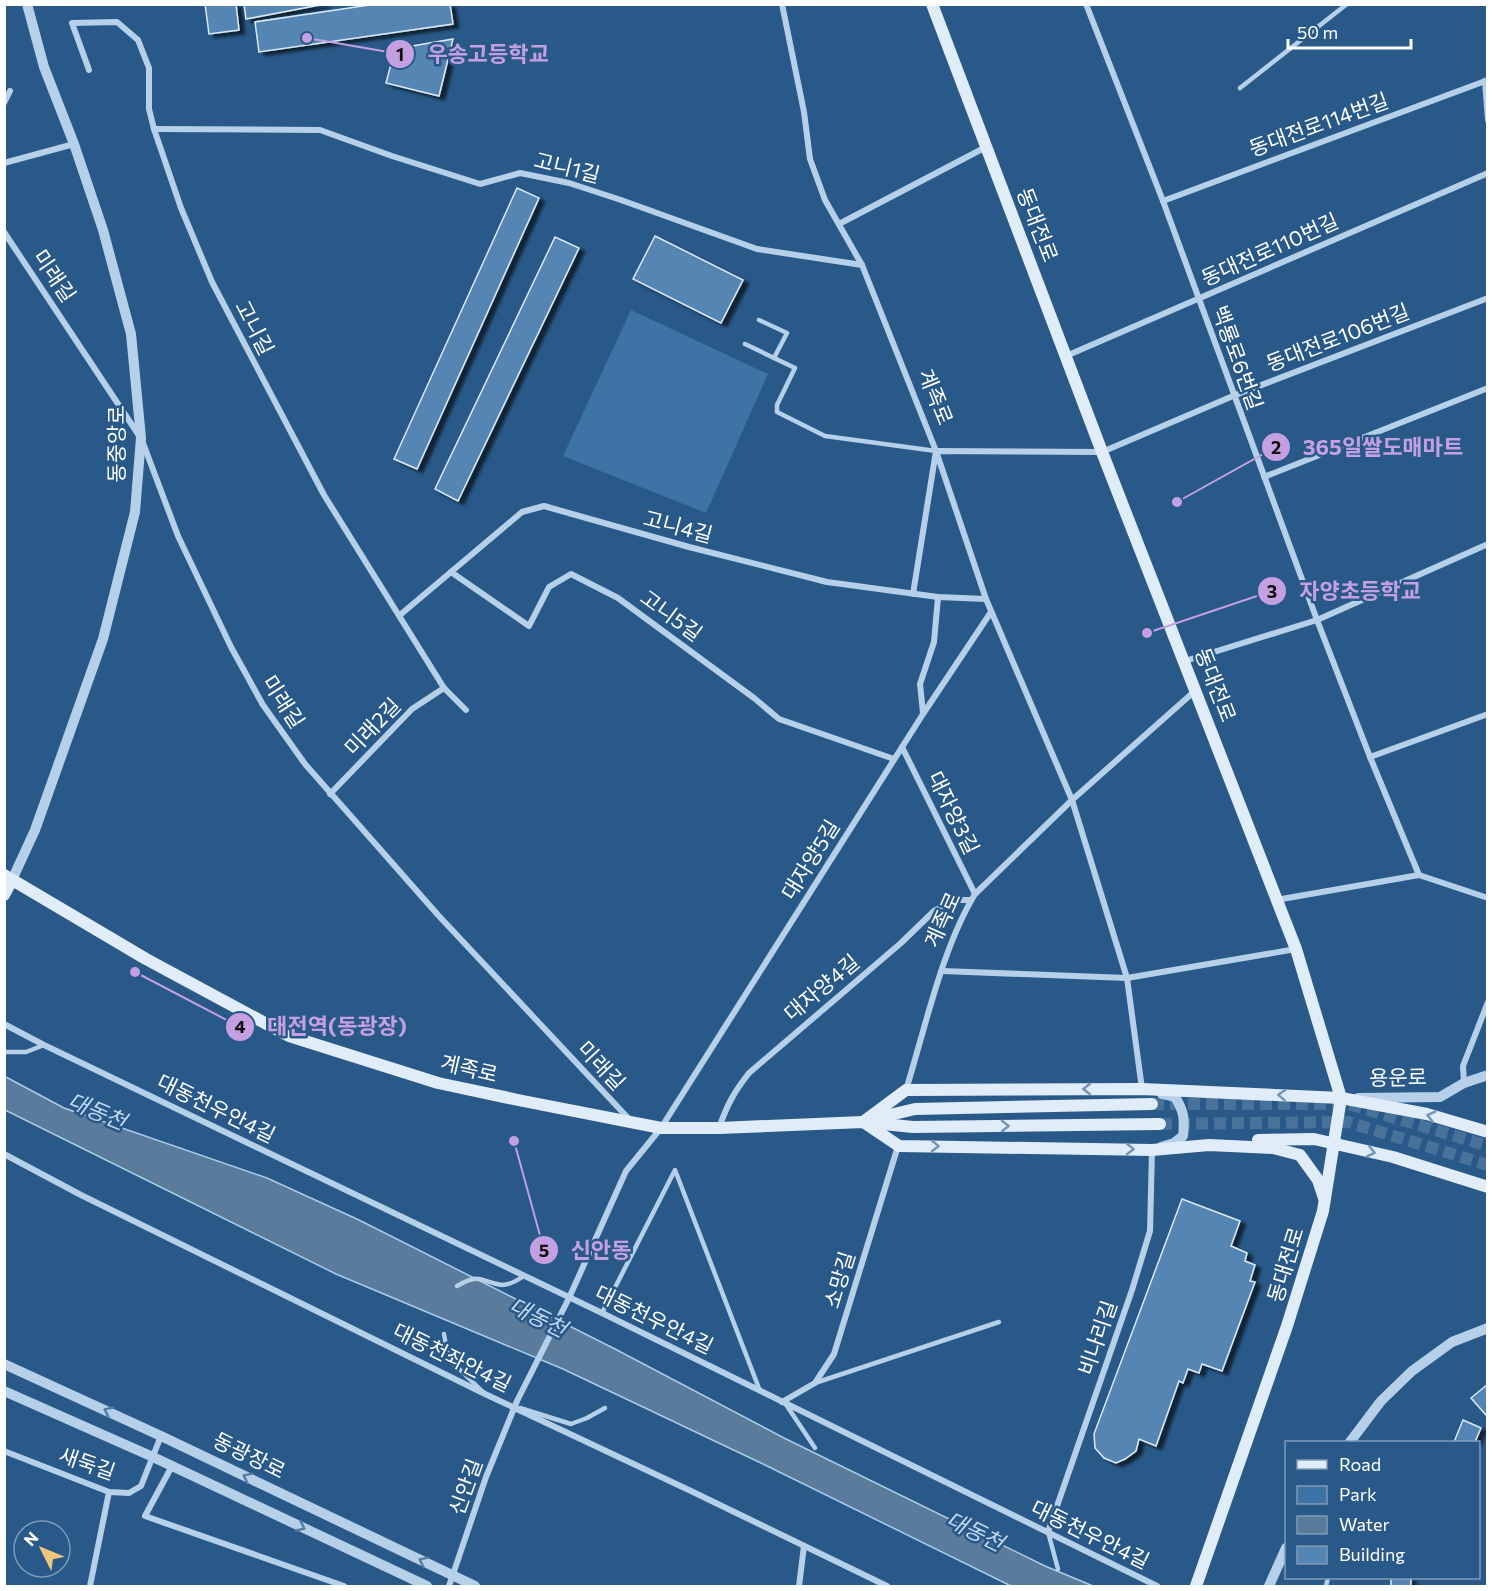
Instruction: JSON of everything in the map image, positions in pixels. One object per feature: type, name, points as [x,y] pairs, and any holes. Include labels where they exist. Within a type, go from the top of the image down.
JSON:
[{"type":"main road","name":"동대전로","points":[[932,4],[1102,452],[1296,949],[1341,1098],[1325,1202],[1287,1326],[1196,1587]]},
{"type":"main road","points":[[4,895],[8,877]]},
{"type":"main road","name":"계족로","points":[[8,877],[146,959],[289,1036],[438,1083],[661,1128],[863,1122],[913,1127],[1160,1124]]},
{"type":"main road","points":[[1325,1202],[1318,1180],[1300,1155],[1273,1148],[1209,1145],[1152,1150],[898,1146],[863,1122],[906,1090],[1142,1089],[1341,1098],[1427,1114],[1488,1132]]},
{"type":"main road","name":"계족로","points":[[863,1122],[915,1109],[1152,1104]]},
{"type":"main road","points":[[1209,1145],[1217,1142],[1314,1139],[1393,1157],[1488,1187]]},
{"type":"street","name":"동중앙로","points":[[8,877],[35,830],[103,639],[135,512],[141,438],[130,334],[104,230],[44,67],[27,4]]},
{"type":"street","name":"계족로","points":[[782,4],[804,112],[810,159],[825,200],[862,265],[936,451],[991,612],[1072,800],[1127,978],[1142,1089]]},
{"type":"street","name":"백룡로6번길","points":[[1086,4],[1163,201],[1317,620],[1419,875]]},
{"type":"street","name":"고니길","points":[[89,70],[72,23],[117,22],[138,40],[148,68],[149,110],[154,129],[181,208],[217,292],[324,495],[444,688],[466,710]]},
{"type":"street","points":[[1486,81],[1488,120]]},
{"type":"street","name":"동대전로114번길","points":[[1163,201],[1486,81]]},
{"type":"street","points":[[4,103],[10,91]]},
{"type":"street","name":"고니1길","points":[[154,129],[320,130],[480,184],[520,173],[569,183],[757,249],[862,265]]},
{"type":"street","points":[[4,163],[74,144]]},
{"type":"street","points":[[838,224],[986,147]]},
{"type":"street","name":"동대전로110번길","points":[[1066,356],[1488,173]]},
{"type":"street","name":"미래길","points":[[4,232],[141,438],[178,536],[231,647],[263,705],[305,764],[330,794],[521,1005],[633,1124]]},
{"type":"street","name":"동대전로106번길","points":[[1102,452],[1233,396],[1488,298]]},
{"type":"street","points":[[1263,477],[1488,388]]},
{"type":"street","points":[[913,594],[936,451],[1102,452]]},
{"type":"street","name":"고니4길","points":[[399,615],[522,512],[544,506],[689,547],[827,582],[938,597],[986,599]]},
{"type":"street","points":[[1185,662],[1317,620],[1488,544]]},
{"type":"street","name":"고니5길","points":[[451,572],[529,626],[549,587],[571,574],[618,598],[754,698],[778,719],[894,759]]},
{"type":"street","points":[[923,714],[920,684],[934,642],[938,597]]},
{"type":"street","name":"대자양5길","points":[[661,1128],[894,759],[991,612]]},
{"type":"street","name":"미래2길","points":[[330,794],[412,709],[444,688]]},
{"type":"street","name":"계족로","points":[[906,1090],[942,971],[965,910],[973,897],[1072,800],[1196,690]]},
{"type":"street","points":[[1370,757],[1488,714]]},
{"type":"street","name":"대자양3길","points":[[902,747],[973,897]]},
{"type":"street","points":[[1276,900],[1419,875],[1488,898]]},
{"type":"street","name":"대자양4길","points":[[719,1128],[726,1105],[756,1067],[901,943],[934,911],[955,900],[973,897]]},
{"type":"street","points":[[942,971],[1127,978],[1296,949]]},
{"type":"street","points":[[1464,1083],[1463,1066],[1488,1002]]},
{"type":"street","name":"대동천우안4길","points":[[4,1024],[602,1313],[1157,1587]]},
{"type":"street","name":"용운로","points":[[1341,1098],[1440,1097],[1464,1083],[1488,1075]]},
{"type":"street","points":[[1142,1089],[1175,1097],[1183,1108],[1185,1119],[1183,1136],[1174,1143],[1152,1150]]},
{"type":"street","points":[[569,1298],[626,1171],[661,1128]]},
{"type":"street","name":"소망길","points":[[784,1402],[815,1383],[834,1354],[898,1146]]},
{"type":"street","name":"비나리길","points":[[1048,1532],[1132,1290],[1150,1231],[1152,1150]]},
{"type":"street","name":"대동천좌안4길","points":[[4,1154],[27,1164],[81,1195],[485,1394],[516,1404],[887,1587]]},
{"type":"street","name":"신안길","points":[[451,1581],[486,1477],[516,1404],[569,1298]]},
{"type":"street","points":[[1351,1441],[1381,1401],[1412,1371],[1452,1341],[1488,1328]]},
{"type":"street","name":"동광장로","points":[[4,1364],[161,1436],[451,1581],[475,1587]]},
{"type":"street","name":"동광장로","points":[[4,1391],[153,1457],[427,1587]]},
{"type":"street","name":"새둑길","points":[[4,1451],[109,1492],[129,1493],[141,1486],[161,1436]]},
{"type":"street","points":[[172,1466],[146,1516],[344,1587]]},
{"type":"street","points":[[90,1587],[109,1492]]},
{"type":"street","points":[[799,1587],[804,1546]]},
{"type":"street","points":[[1269,1587],[1285,1552]]},
{"type":"lane","points":[[1240,88],[1347,4]]},
{"type":"lane","points":[[759,320],[786,333],[774,357]]},
{"type":"lane","points":[[745,344],[795,368],[777,405],[777,412],[786,418],[825,435],[936,451]]},
{"type":"lane","points":[[4,1052],[26,1052],[44,1045]]},
{"type":"lane","points":[[602,1313],[675,1170],[760,1391]]},
{"type":"lane","points":[[457,1286],[469,1279],[481,1278],[502,1285],[509,1284],[524,1276]]},
{"type":"lane","points":[[815,1383],[999,1322]]},
{"type":"lane","points":[[444,1334],[446,1346],[454,1364],[485,1394]]},
{"type":"lane","points":[[784,1402],[815,1448]]},
{"type":"lane","points":[[516,1404],[571,1424],[605,1408]]},
{"type":"lane","points":[[1048,1532],[1058,1569]]},
{"type":"green space","points":[[631,310],[768,374],[706,513],[563,456]]},
{"type":"water","name":"대동천","points":[[4,1076],[64,1108],[267,1178],[359,1220],[615,1349],[784,1438],[1045,1566],[1093,1586],[1011,1586],[563,1369],[336,1274],[5,1110]]},
{"type":"building","points":[[205,4],[236,4],[239,30],[209,34]]},
{"type":"building","points":[[244,4],[325,4],[246,19]]},
{"type":"building","points":[[376,4],[450,4],[453,24],[259,52],[255,22]]},
{"type":"building","points":[[453,39],[439,96],[386,83],[395,49]]},
{"type":"building","points":[[517,188],[539,198],[417,469],[394,459]]},
{"type":"building","points":[[655,236],[743,280],[721,323],[633,279]]},
{"type":"building","points":[[555,237],[579,248],[458,501],[435,489]]},
{"type":"building","points":[[1182,1199],[1240,1221],[1231,1246],[1247,1253],[1245,1261],[1255,1265],[1250,1281],[1255,1282],[1222,1371],[1202,1364],[1199,1373],[1188,1369],[1183,1383],[1179,1381],[1156,1446],[1139,1439],[1136,1451],[1116,1463],[1104,1458],[1095,1448],[1094,1434]]},
{"type":"building","points":[[1488,1384],[1488,1414],[1486,1415],[1471,1398]]},
{"type":"building","points":[[1463,1420],[1481,1428],[1475,1441],[1454,1441]]},
{"type":"building","points":[[1391,1579],[1411,1579],[1411,1586],[1391,1586]]},
{"type":"tunnel","points":[[1152,1104],[1349,1104],[1488,1146]]},
{"type":"tunnel","points":[[1160,1124],[1348,1122],[1488,1165]]},
{"type":"place","name":"우송고등학교","points":[[307,38]]},
{"type":"place","name":"365일쌀도매마트","points":[[1177,502]]},
{"type":"place","name":"자양초등학교","points":[[1147,633]]},
{"type":"place","name":"대전역(동광장)","points":[[135,972]]},
{"type":"place","name":"신안동","points":[[514,1141]]}]
